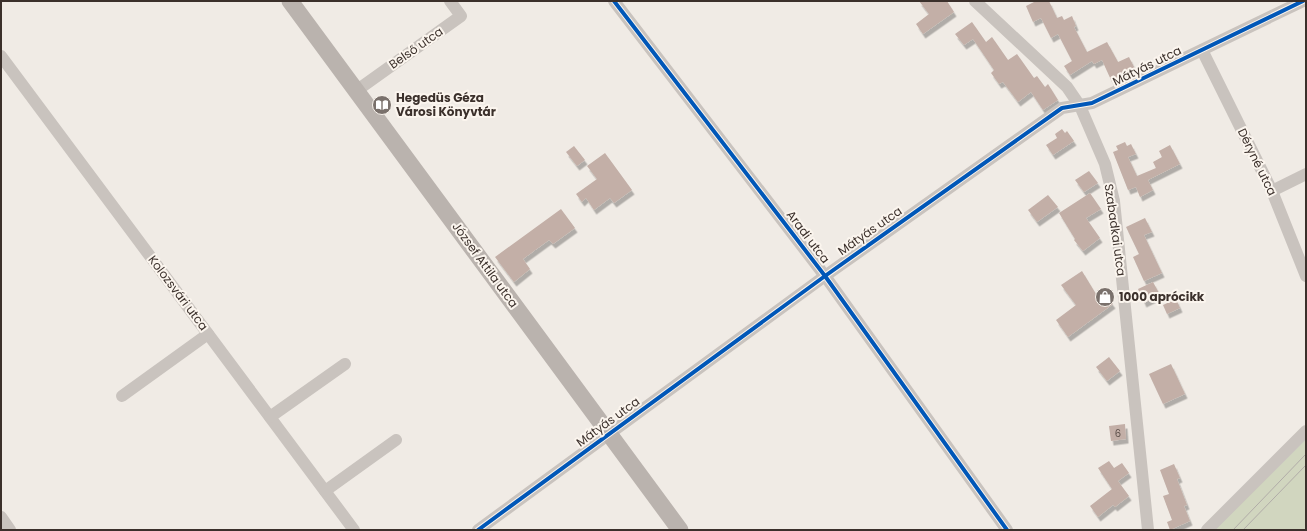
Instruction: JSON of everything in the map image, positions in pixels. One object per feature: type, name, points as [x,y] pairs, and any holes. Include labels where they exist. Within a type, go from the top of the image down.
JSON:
[{"type":"street","name":"József Attila utca","points":[[290,1],[680,530]]},
{"type":"street","name":"Belső utca","points":[[356,91],[461,16],[450,1]]},
{"type":"street","name":"Aradi utca","points":[[614,1],[824,276],[1007,530]]},
{"type":"street","name":"Szabadkai utca","points":[[975,1],[1067,87],[1080,106],[1105,164],[1114,201],[1148,530]]},
{"type":"street","name":"Mátyás utca","points":[[478,530],[824,276],[1062,108],[1092,104],[1303,1]]},
{"type":"street","name":"Déryné utca","points":[[1202,50],[1272,191],[1306,276]]},
{"type":"street","name":"Kolozsvári utca","points":[[1,56],[354,530]]},
{"type":"street","points":[[1272,191],[1306,174]]},
{"type":"street","points":[[122,396],[208,334]]},
{"type":"street","points":[[270,417],[345,364]]},
{"type":"street","points":[[1207,530],[1306,431]]},
{"type":"street","points":[[325,491],[396,440]]},
{"type":"street","points":[[1,518],[10,530]]},
{"type":"green space","points":[[1306,439],[1306,530],[1213,530]]},
{"type":"building","points":[[919,1],[947,1],[954,12],[923,34],[916,24],[929,14]]},
{"type":"building","points":[[1036,1],[1049,1],[1057,18],[1062,16],[1064,20],[1072,16],[1076,26],[1074,27],[1087,52],[1107,42],[1118,62],[1129,57],[1136,71],[1112,82],[1102,60],[1094,64],[1092,61],[1070,75],[1064,66],[1072,61],[1058,34],[1051,38],[1041,18],[1033,22],[1026,6]]},
{"type":"building","points":[[972,22],[986,42],[992,37],[1008,60],[1017,54],[1034,78],[1037,76],[1045,87],[1048,84],[1058,100],[1043,110],[1031,92],[1018,102],[1003,82],[999,84],[991,73],[994,70],[973,39],[964,45],[955,34]]},
{"type":"building","points":[[1062,129],[1065,133],[1067,131],[1074,141],[1053,155],[1046,145],[1057,138],[1055,134]]},
{"type":"building","points":[[1125,142],[1127,146],[1131,144],[1136,154],[1128,157],[1137,176],[1156,168],[1153,162],[1162,157],[1159,151],[1170,145],[1180,164],[1148,180],[1153,190],[1140,197],[1136,187],[1128,190],[1113,152],[1118,150],[1116,146]]},
{"type":"building","points":[[574,146],[585,160],[577,166],[566,152]]},
{"type":"building","points":[[605,153],[632,190],[614,203],[610,198],[594,210],[586,198],[582,202],[576,194],[597,179],[587,166]]},
{"type":"building","points":[[1089,171],[1098,183],[1084,192],[1075,180]]},
{"type":"building","points":[[1090,193],[1101,209],[1086,218],[1100,238],[1083,251],[1074,240],[1075,239],[1059,213]]},
{"type":"building","points":[[1048,195],[1058,207],[1037,222],[1028,210]]},
{"type":"building","points":[[561,209],[575,228],[553,244],[549,240],[523,259],[530,269],[514,282],[495,257]]},
{"type":"building","points":[[1145,218],[1152,232],[1144,235],[1162,273],[1144,281],[1133,257],[1139,254],[1126,227]]},
{"type":"building","points":[[1082,271],[1096,294],[1102,290],[1113,304],[1068,337],[1056,320],[1076,305],[1061,285]]},
{"type":"building","points":[[1153,282],[1160,295],[1144,303],[1138,289]]},
{"type":"building","points":[[1176,299],[1180,308],[1167,314],[1163,305]]},
{"type":"building","points":[[1109,357],[1120,371],[1107,381],[1096,367]]},
{"type":"building","points":[[1171,364],[1185,394],[1163,404],[1149,374]]},
{"type":"building","points":[[1125,424],[1126,439],[1111,441],[1109,426]]},
{"type":"building","points":[[1109,461],[1114,468],[1122,463],[1129,473],[1118,481],[1129,496],[1115,507],[1113,505],[1098,517],[1090,506],[1112,489],[1098,468]]},
{"type":"building","points":[[1174,464],[1180,478],[1177,479],[1187,505],[1184,506],[1190,521],[1170,530],[1167,522],[1172,520],[1163,496],[1169,494],[1160,470]]},
{"type":"tram line","points":[[1233,530],[1306,454]]},
{"type":"tram line","points":[[1243,530],[1306,465]]},
{"type":"cycle path","points":[[614,1],[825,276],[1007,530]]},
{"type":"cycle path","points":[[478,530],[825,276],[1062,108],[1092,103],[1303,1]]},
{"type":"place","name":"Hegedüs Géza Városi Könyvtár","points":[[382,105]]},
{"type":"place","name":"1000 aprócikk","points":[[1105,297]]}]
